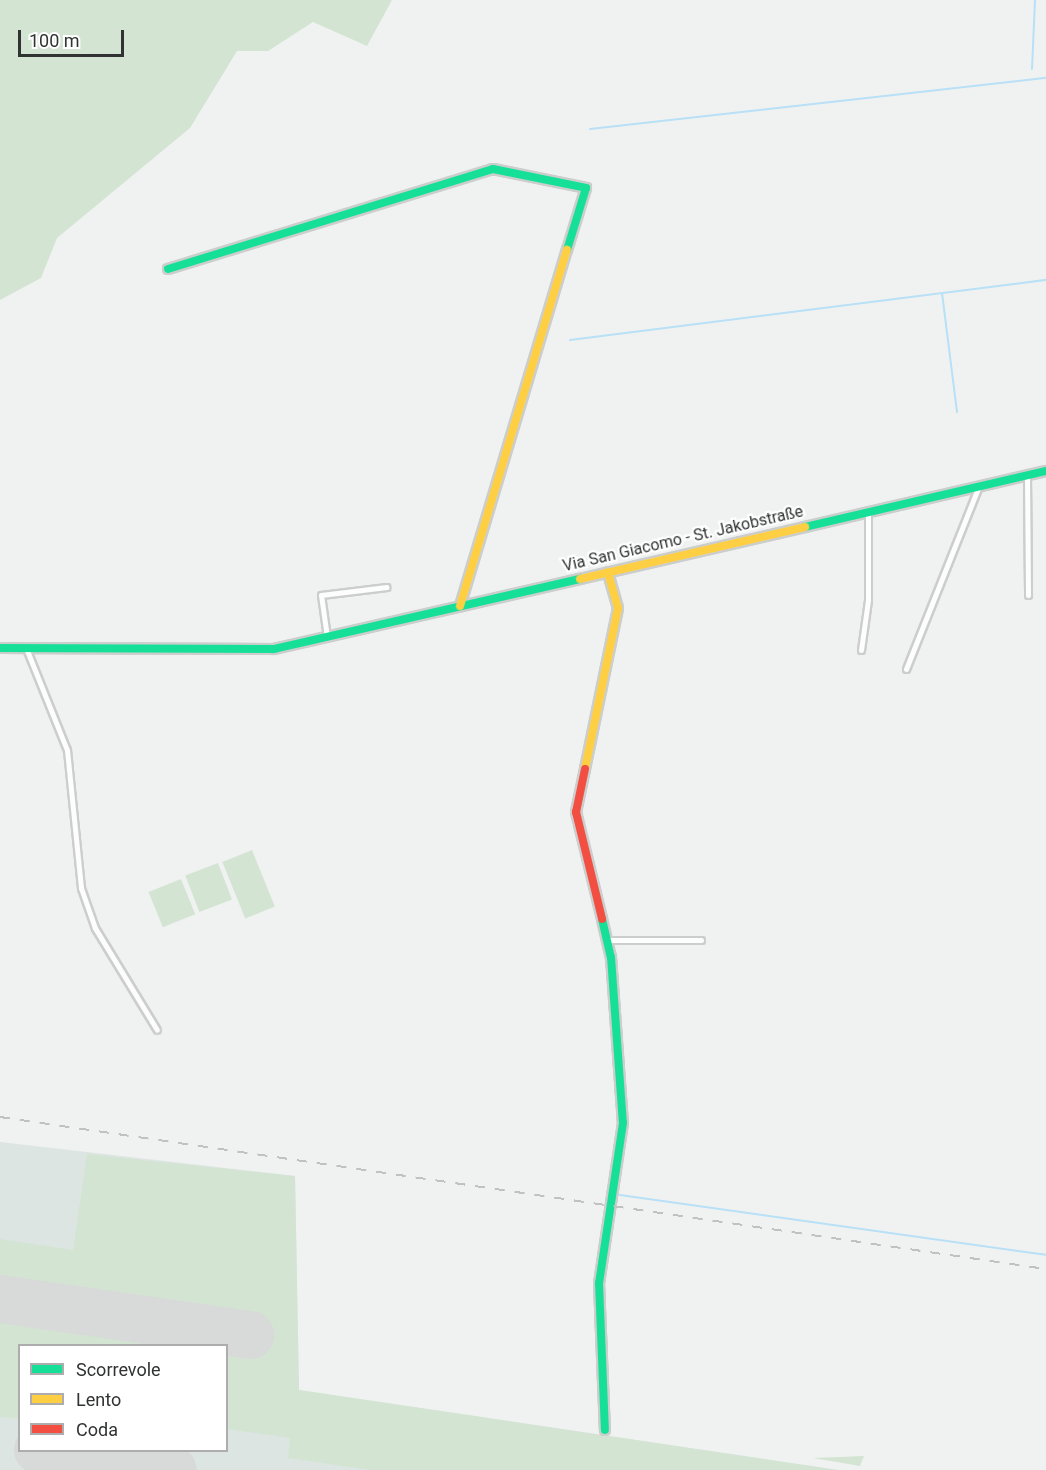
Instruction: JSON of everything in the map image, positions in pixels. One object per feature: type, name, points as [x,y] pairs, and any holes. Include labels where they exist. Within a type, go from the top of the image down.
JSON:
[{"type":"street","points":[[168,268],[493,169],[586,188],[460,606]]},
{"type":"street","name":"Via San Giacomo - St. Jakobstraße","points":[[0,648],[26,646],[254,652],[1046,471]]},
{"type":"street","points":[[1027,476],[1028,595]]},
{"type":"street","points":[[906,669],[979,486]]},
{"type":"street","points":[[861,650],[868,600],[868,511]]},
{"type":"street","points":[[605,1430],[599,1283],[623,1123],[606,940],[576,812],[618,608],[608,572]]},
{"type":"street","points":[[327,637],[321,595],[387,587]]},
{"type":"street","points":[[26,646],[67,750],[81,888],[95,928],[157,1030]]},
{"type":"street","points":[[606,940],[701,939]]},
{"type":"shaded area","points":[[0,1142],[295,1176],[299,1390],[838,1470],[0,1470]]},
{"type":"green space","points":[[0,0],[392,0],[367,46],[313,22],[268,51],[237,51],[190,128],[57,238],[41,278],[0,300]]},
{"type":"green space","points":[[252,850],[275,907],[245,919],[222,862]]},
{"type":"green space","points":[[218,863],[232,899],[199,912],[185,876]]},
{"type":"green space","points":[[181,879],[195,914],[163,927],[149,892]]},
{"type":"green space","points":[[87,1154],[295,1176],[299,1390],[838,1470],[370,1470],[288,1458],[290,1438],[228,1429],[228,1344],[18,1344],[18,1419],[0,1417],[0,1239],[73,1250]]},
{"type":"green space","points":[[864,1456],[860,1466],[813,1458]]},
{"type":"waterway","points":[[1032,69],[1035,0]]},
{"type":"waterway","points":[[590,129],[1046,78]]},
{"type":"waterway","points":[[570,340],[1046,280]]},
{"type":"waterway","points":[[942,293],[957,412]]},
{"type":"waterway","points":[[620,1195],[1046,1255]]},
{"type":"runway","points":[[0,1299],[250,1335]]},
{"type":"runway","points":[[52,1452],[173,1470]]},
{"type":"railway","points":[[0,1117],[1046,1269]]},
{"type":"traffic: fast","points":[[168,269],[493,169],[586,188],[567,250]]},
{"type":"traffic: fast","points":[[805,527],[1046,471]]},
{"type":"traffic: fast","points":[[0,648],[274,649],[580,579]]},
{"type":"traffic: fast","points":[[602,919],[611,957],[623,1123],[599,1283],[605,1430]]},
{"type":"traffic: slow","points":[[460,606],[567,250]]},
{"type":"traffic: slow","points":[[580,579],[805,527]]},
{"type":"traffic: slow","points":[[585,769],[618,608],[608,572]]},
{"type":"traffic: jam","points":[[585,769],[576,812],[602,919]]}]
